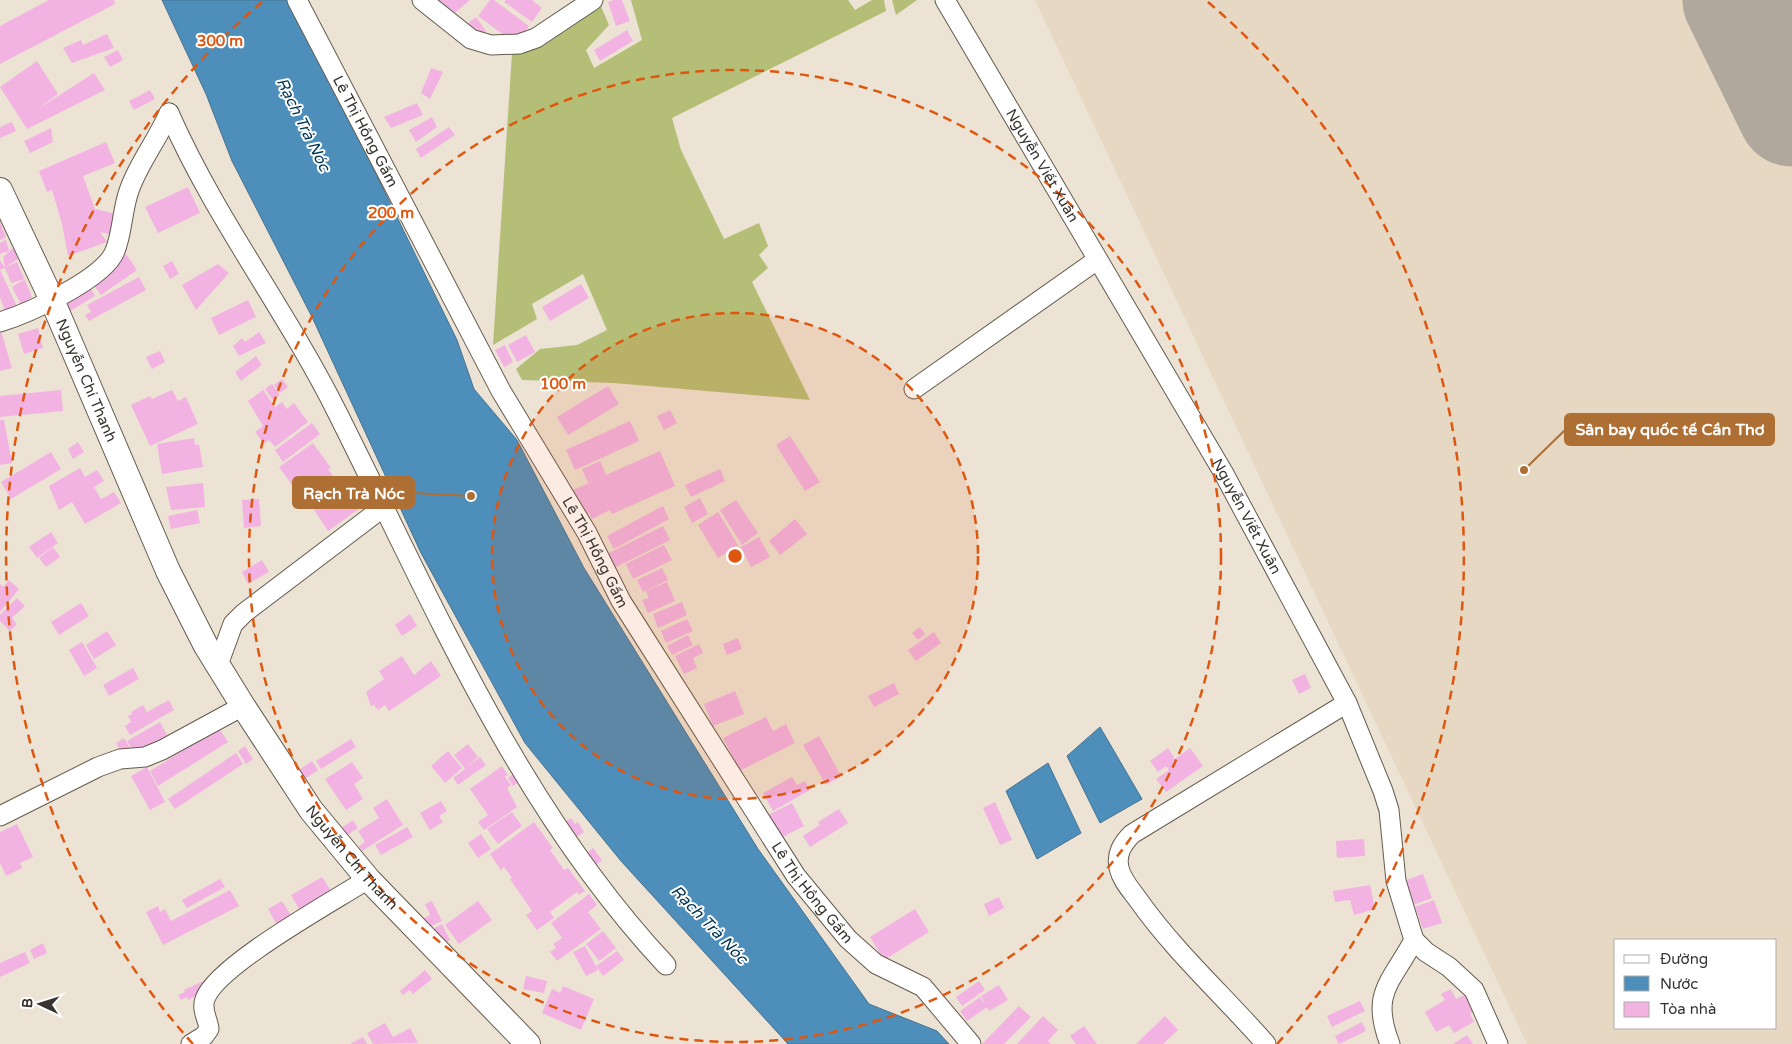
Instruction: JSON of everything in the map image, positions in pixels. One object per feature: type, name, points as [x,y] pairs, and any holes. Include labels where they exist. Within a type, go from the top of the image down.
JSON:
[{"type":"main road","name":"Nguyễn Chí Thanh","points":[[0,190],[52,300],[168,571],[212,656],[311,810],[368,879],[528,1044]]},
{"type":"street","name":"Lê Thị Hồng Gấm","points":[[297,0],[501,391],[587,534],[621,601],[796,876],[848,940],[876,964],[923,987],[971,1044]]},
{"type":"street","points":[[422,0],[471,39],[491,45],[519,44],[536,38],[593,0]]},
{"type":"street","name":"Nguyễn Viết Xuân","points":[[945,0],[1223,472],[1347,703],[1389,810],[1396,881],[1414,940]]},
{"type":"street","points":[[0,322],[20,316],[52,300],[106,266],[115,252],[129,191],[136,173],[169,113],[191,162],[307,357],[385,506],[446,634],[512,753],[564,838],[614,908],[666,965]]},
{"type":"street","points":[[914,389],[1098,260]]},
{"type":"street","points":[[212,656],[233,624],[244,613],[385,506]]},
{"type":"street","points":[[1266,1044],[1177,950],[1155,924],[1124,881],[1119,868],[1119,854],[1122,843],[1132,834],[1347,703]]},
{"type":"street","points":[[0,816],[98,767],[120,759],[145,757],[162,750],[243,706]]},
{"type":"street","points":[[191,1044],[204,1036],[209,1029],[204,1012],[205,998],[225,974],[250,953],[368,879]]},
{"type":"street","points":[[1390,1044],[1381,1017],[1381,1000],[1387,985],[1414,940],[1426,952],[1449,966],[1474,990],[1498,1044]]},
{"type":"shaded area","points":[[1035,0],[1792,0],[1792,1044],[1527,1044]]},
{"type":"green space","points":[[631,0],[848,0],[855,10],[872,0],[884,0],[886,11],[672,118],[681,150],[724,239],[759,223],[768,246],[759,255],[768,268],[752,282],[810,400],[614,383],[522,380],[516,369],[540,349],[577,345],[607,330],[583,274],[532,304],[537,319],[493,345],[512,53],[564,32],[600,4],[609,25],[586,50],[594,68],[642,40]]},
{"type":"green space","points":[[892,0],[917,0],[896,15]]},
{"type":"water","name":"Rạch Trà Nóc","points":[[162,0],[291,0],[457,340],[474,389],[517,440],[584,568],[758,849],[869,1004],[937,1031],[949,1044],[788,1044],[621,861],[525,743],[421,553],[312,317],[232,161],[206,94]]},
{"type":"water","points":[[1100,727],[1142,799],[1100,823],[1067,756]]},
{"type":"water","points":[[1048,763],[1081,833],[1037,859],[1006,791]]},
{"type":"building","points":[[49,0],[114,0],[115,4],[0,64],[0,26]]},
{"type":"building","points":[[435,0],[470,0],[451,16]]},
{"type":"building","points":[[490,0],[494,0],[529,26],[516,44],[478,16]]},
{"type":"building","points":[[506,0],[532,0],[542,8],[532,22],[504,2]]},
{"type":"building","points":[[622,0],[630,21],[616,26],[608,2]]},
{"type":"building","points":[[476,17],[486,31],[473,40],[463,27]]},
{"type":"building","points":[[627,30],[633,41],[600,61],[594,50]]},
{"type":"building","points":[[107,34],[114,48],[72,63],[63,48],[81,40],[83,45]]},
{"type":"building","points":[[118,50],[123,60],[110,67],[104,57]]},
{"type":"building","points":[[37,61],[58,94],[36,110],[94,73],[105,90],[27,129],[0,87]]},
{"type":"building","points":[[431,68],[443,72],[430,99],[421,93]]},
{"type":"building","points":[[150,90],[155,99],[134,110],[129,101]]},
{"type":"building","points":[[417,103],[423,115],[391,128],[384,117]]},
{"type":"building","points":[[432,117],[437,127],[416,142],[409,130]]},
{"type":"building","points":[[12,122],[16,131],[0,138],[0,127]]},
{"type":"building","points":[[449,127],[455,135],[421,158],[416,149]]},
{"type":"building","points":[[51,128],[53,142],[30,153],[24,141]]},
{"type":"building","points":[[106,142],[115,163],[83,176],[95,209],[116,214],[113,235],[100,232],[107,242],[68,256],[62,224],[52,190],[47,192],[39,171]]},
{"type":"building","points":[[188,187],[200,213],[158,233],[145,207]]},
{"type":"building","points":[[0,222],[6,237],[0,240]]},
{"type":"building","points":[[6,240],[9,251],[0,254],[0,243]]},
{"type":"building","points":[[13,248],[18,259],[5,268],[3,257]]},
{"type":"building","points":[[126,254],[137,270],[101,295],[90,280]]},
{"type":"building","points":[[0,260],[5,268],[0,270]]},
{"type":"building","points":[[172,261],[179,274],[170,279],[163,266]]},
{"type":"building","points":[[17,262],[24,279],[11,283],[5,268]]},
{"type":"building","points":[[218,264],[229,273],[196,310],[182,285]]},
{"type":"building","points":[[0,270],[20,313],[7,317],[0,297]]},
{"type":"building","points":[[139,277],[146,290],[89,321],[85,315],[91,312],[87,305]]},
{"type":"building","points":[[24,279],[32,297],[22,306],[12,287]]},
{"type":"building","points":[[88,283],[95,296],[67,313],[59,300]]},
{"type":"building","points":[[581,284],[589,298],[550,321],[542,307]]},
{"type":"building","points":[[248,300],[256,317],[219,335],[211,318]]},
{"type":"building","points":[[38,328],[43,348],[24,354],[18,334]]},
{"type":"building","points":[[0,332],[12,368],[0,371]]},
{"type":"building","points":[[259,332],[266,343],[239,356],[233,346],[242,338],[245,342]]},
{"type":"building","points":[[526,335],[535,352],[517,362],[508,345]]},
{"type":"building","points":[[505,345],[513,362],[504,367],[495,350]]},
{"type":"building","points":[[160,351],[165,362],[152,369],[146,357]]},
{"type":"building","points":[[256,356],[262,365],[241,381],[235,372]]},
{"type":"building","points":[[282,379],[288,387],[280,393],[274,385]]},
{"type":"building","points":[[272,384],[280,395],[273,400],[265,389]]},
{"type":"building","points":[[608,386],[619,404],[568,435],[557,417]]},
{"type":"building","points":[[61,390],[63,411],[0,417],[0,396]]},
{"type":"building","points":[[172,390],[178,401],[186,397],[198,424],[150,446],[131,405],[150,396],[152,399]]},
{"type":"building","points":[[263,390],[275,407],[282,402],[287,409],[294,403],[308,422],[275,447],[269,440],[264,444],[255,432],[263,426],[248,401]]},
{"type":"building","points":[[670,410],[677,423],[664,430],[657,416]]},
{"type":"building","points":[[0,420],[4,420],[12,463],[0,465]]},
{"type":"building","points":[[630,421],[639,441],[575,470],[566,450]]},
{"type":"building","points":[[312,423],[320,434],[283,462],[275,450]]},
{"type":"building","points":[[790,436],[820,482],[805,491],[776,445]]},
{"type":"building","points":[[194,438],[195,445],[199,444],[203,467],[162,474],[157,444]]},
{"type":"building","points":[[78,442],[84,452],[73,459],[68,449]]},
{"type":"building","points":[[313,443],[331,468],[328,469],[340,486],[312,507],[300,490],[297,492],[279,467]]},
{"type":"building","points":[[660,451],[675,486],[612,514],[610,510],[592,519],[589,513],[580,517],[568,492],[603,477],[588,483],[582,469],[600,461],[606,475]]},
{"type":"building","points":[[51,452],[61,469],[11,499],[1,482]]},
{"type":"building","points":[[80,468],[85,477],[97,470],[104,481],[94,487],[101,499],[114,492],[121,503],[85,524],[72,502],[59,510],[49,486]]},
{"type":"building","points":[[720,469],[725,481],[691,497],[685,485]]},
{"type":"building","points":[[203,483],[205,507],[171,510],[166,487]]},
{"type":"building","points":[[344,488],[359,509],[328,531],[314,510]]},
{"type":"building","points":[[700,498],[708,514],[692,523],[684,507]]},
{"type":"building","points":[[259,499],[261,526],[244,528],[242,500]]},
{"type":"building","points":[[736,500],[758,533],[742,545],[720,510]]},
{"type":"building","points":[[663,506],[669,519],[614,549],[607,536]]},
{"type":"building","points":[[197,510],[200,523],[171,529],[168,516]]},
{"type":"building","points":[[718,512],[738,545],[718,558],[698,525]]},
{"type":"building","points":[[795,519],[807,534],[780,555],[769,541]]},
{"type":"building","points":[[663,526],[670,540],[612,569],[605,555]]},
{"type":"building","points":[[51,532],[58,543],[37,558],[29,547]]},
{"type":"building","points":[[759,537],[770,557],[751,567],[741,547]]},
{"type":"building","points":[[664,545],[672,560],[633,579],[626,564]]},
{"type":"building","points":[[53,547],[60,557],[46,567],[39,558]]},
{"type":"building","points":[[262,560],[269,572],[248,584],[242,572]]},
{"type":"building","points":[[662,568],[668,580],[643,592],[637,580]]},
{"type":"building","points":[[9,580],[19,589],[0,612],[0,584],[3,587]]},
{"type":"building","points":[[667,582],[675,601],[648,613],[642,600],[649,598],[646,591]]},
{"type":"building","points":[[17,598],[25,606],[12,618],[17,624],[10,631],[0,621],[0,615]]},
{"type":"building","points":[[682,602],[687,615],[658,628],[653,614]]},
{"type":"building","points":[[81,603],[89,616],[59,635],[51,622]]},
{"type":"building","points":[[410,614],[417,626],[402,636],[395,625]]},
{"type":"building","points":[[687,619],[693,631],[666,643],[661,631]]},
{"type":"building","points":[[920,627],[925,634],[918,640],[912,633]]},
{"type":"building","points":[[107,631],[116,645],[94,659],[86,645]]},
{"type":"building","points":[[934,632],[941,643],[916,661],[908,650]]},
{"type":"building","points":[[688,635],[693,645],[672,655],[667,646]]},
{"type":"building","points":[[738,638],[742,649],[727,655],[723,644]]},
{"type":"building","points":[[82,642],[97,668],[84,676],[69,650]]},
{"type":"building","points":[[699,644],[703,653],[693,658],[697,668],[684,674],[675,656]]},
{"type":"building","points":[[402,656],[414,675],[431,661],[441,676],[389,711],[385,705],[378,710],[374,705],[371,706],[366,692],[384,679],[379,671]]},
{"type":"building","points":[[133,668],[139,679],[109,696],[103,685]]},
{"type":"building","points":[[1305,674],[1311,688],[1299,694],[1292,680]]},
{"type":"building","points":[[894,683],[899,694],[874,707],[868,696]]},
{"type":"building","points":[[735,691],[744,714],[713,726],[704,704]]},
{"type":"building","points":[[169,700],[174,710],[130,735],[125,726],[131,722],[128,716],[132,714],[131,712],[143,705],[147,712]]},
{"type":"building","points":[[766,717],[773,731],[786,724],[795,743],[733,774],[729,766],[736,763],[723,738]]},
{"type":"building","points":[[160,722],[167,735],[135,754],[127,741]]},
{"type":"building","points":[[219,728],[228,742],[158,786],[150,771]]},
{"type":"building","points":[[819,736],[841,776],[826,785],[803,745]]},
{"type":"building","points":[[124,738],[132,751],[124,756],[116,743]]},
{"type":"building","points":[[351,739],[356,747],[321,769],[316,761]]},
{"type":"building","points":[[468,744],[478,757],[466,768],[480,757],[486,765],[458,785],[453,778],[465,769],[454,755]]},
{"type":"building","points":[[245,746],[253,759],[246,764],[238,751]]},
{"type":"building","points":[[1168,748],[1175,759],[1190,748],[1203,766],[1166,792],[1156,779],[1169,770],[1166,766],[1158,772],[1150,761]]},
{"type":"building","points":[[448,751],[462,768],[445,783],[431,766]]},
{"type":"building","points":[[236,753],[243,764],[175,809],[168,799]]},
{"type":"building","points":[[312,761],[318,770],[302,781],[296,772]]},
{"type":"building","points":[[352,762],[363,778],[354,784],[363,799],[346,810],[325,779]]},
{"type":"building","points":[[502,766],[508,775],[505,777],[511,785],[507,788],[517,807],[484,830],[478,822],[488,815],[470,789]]},
{"type":"building","points":[[147,767],[165,802],[150,810],[131,776]]},
{"type":"building","points":[[519,769],[525,777],[513,786],[508,778]]},
{"type":"building","points":[[792,777],[797,785],[805,781],[810,790],[773,811],[763,793]]},
{"type":"building","points":[[387,799],[403,825],[362,851],[359,846],[365,842],[358,831],[379,818],[373,808]]},
{"type":"building","points":[[441,801],[447,811],[439,816],[443,822],[430,830],[420,813]]},
{"type":"building","points":[[995,802],[1012,840],[1000,845],[983,808]]},
{"type":"building","points":[[792,803],[804,826],[775,841],[764,817]]},
{"type":"building","points":[[839,809],[848,823],[810,847],[803,836],[820,825],[818,822]]},
{"type":"building","points":[[512,812],[522,826],[498,844],[487,829]]},
{"type":"building","points":[[571,818],[575,824],[578,822],[584,832],[575,838],[565,822]]},
{"type":"building","points":[[353,820],[358,828],[346,836],[341,828]]},
{"type":"building","points":[[534,822],[553,848],[550,850],[564,870],[568,868],[585,891],[579,895],[577,892],[550,912],[554,918],[537,930],[526,915],[532,911],[510,879],[512,878],[504,867],[501,870],[490,854]]},
{"type":"building","points":[[17,824],[33,857],[20,863],[22,868],[6,876],[0,863],[0,832]]},
{"type":"building","points":[[407,827],[413,837],[381,855],[375,845]]},
{"type":"building","points":[[481,834],[491,849],[478,858],[468,843]]},
{"type":"building","points":[[1364,839],[1365,856],[1337,858],[1336,841]]},
{"type":"building","points":[[593,848],[602,860],[589,870],[580,859]]},
{"type":"building","points":[[1423,874],[1432,898],[1413,905],[1404,881]]},
{"type":"building","points":[[322,877],[331,891],[303,916],[291,895]]},
{"type":"building","points":[[220,879],[225,887],[187,908],[182,900]]},
{"type":"building","points":[[1370,885],[1375,909],[1354,915],[1350,900],[1335,902],[1333,891]]},
{"type":"building","points":[[230,890],[239,906],[163,945],[146,912],[158,906],[160,912],[165,909],[171,921]]},
{"type":"building","points":[[589,894],[597,905],[588,912],[601,929],[557,961],[550,952],[556,948],[553,944],[562,938],[551,923]]},
{"type":"building","points":[[999,897],[1004,908],[989,916],[984,904]]},
{"type":"building","points":[[1434,900],[1442,923],[1423,929],[1415,907]]},
{"type":"building","points":[[282,901],[294,920],[279,929],[268,909]]},
{"type":"building","points":[[432,901],[442,921],[427,928],[422,919],[430,915],[425,904]]},
{"type":"building","points":[[478,901],[492,920],[459,944],[445,925]]},
{"type":"building","points":[[915,909],[929,932],[884,960],[870,937]]},
{"type":"building","points":[[442,924],[450,940],[441,945],[433,929]]},
{"type":"building","points":[[603,931],[616,948],[599,961],[586,944]]},
{"type":"building","points":[[43,943],[47,953],[34,959],[30,950]]},
{"type":"building","points":[[585,946],[598,970],[586,976],[573,952]]},
{"type":"building","points":[[617,951],[624,960],[603,976],[596,966]]},
{"type":"building","points":[[25,952],[30,963],[0,977],[0,963]]},
{"type":"building","points":[[425,970],[432,979],[413,994],[410,990],[403,995],[400,991]]},
{"type":"building","points":[[526,976],[547,981],[544,993],[523,989]]},
{"type":"building","points":[[206,980],[210,989],[188,1000],[187,997],[181,1000],[178,995],[185,992],[184,990]]},
{"type":"building","points":[[979,981],[985,990],[962,1006],[956,997]]},
{"type":"building","points":[[999,985],[1008,1000],[989,1011],[987,1007],[967,1021],[960,1011],[980,997],[985,1004],[981,996]]},
{"type":"building","points":[[563,986],[594,999],[581,1030],[542,1013],[552,989],[560,993]]},
{"type":"building","points":[[1451,989],[1456,999],[1465,995],[1473,1012],[1470,1014],[1474,1022],[1454,1033],[1449,1025],[1436,1032],[1425,1012],[1445,1000],[1441,994]]},
{"type":"building","points":[[1360,1001],[1365,1011],[1332,1027],[1327,1016]]},
{"type":"building","points":[[1019,1006],[1031,1017],[1004,1044],[982,1044]]},
{"type":"building","points":[[1043,1016],[1058,1030],[1048,1041],[1051,1044],[1017,1044]]},
{"type":"building","points":[[1165,1016],[1178,1030],[1163,1044],[1136,1044]]},
{"type":"building","points":[[1362,1022],[1366,1031],[1339,1044],[1335,1036]]},
{"type":"building","points":[[385,1023],[393,1037],[410,1028],[418,1043],[373,1044],[367,1033]]},
{"type":"building","points":[[1084,1026],[1097,1044],[1076,1044],[1070,1036]]},
{"type":"building","points":[[1467,1035],[1473,1044],[1453,1044]]},
{"type":"building","points":[[363,1037],[367,1044],[350,1044]]},
{"type":"runway","points":[[1737,0],[1792,112]]},
{"type":"place","name":"Sân bay quốc tế Cần Thơ","points":[[1524,470]]},
{"type":"place","name":"Rạch Trà Nóc","points":[[471,496]]}]
